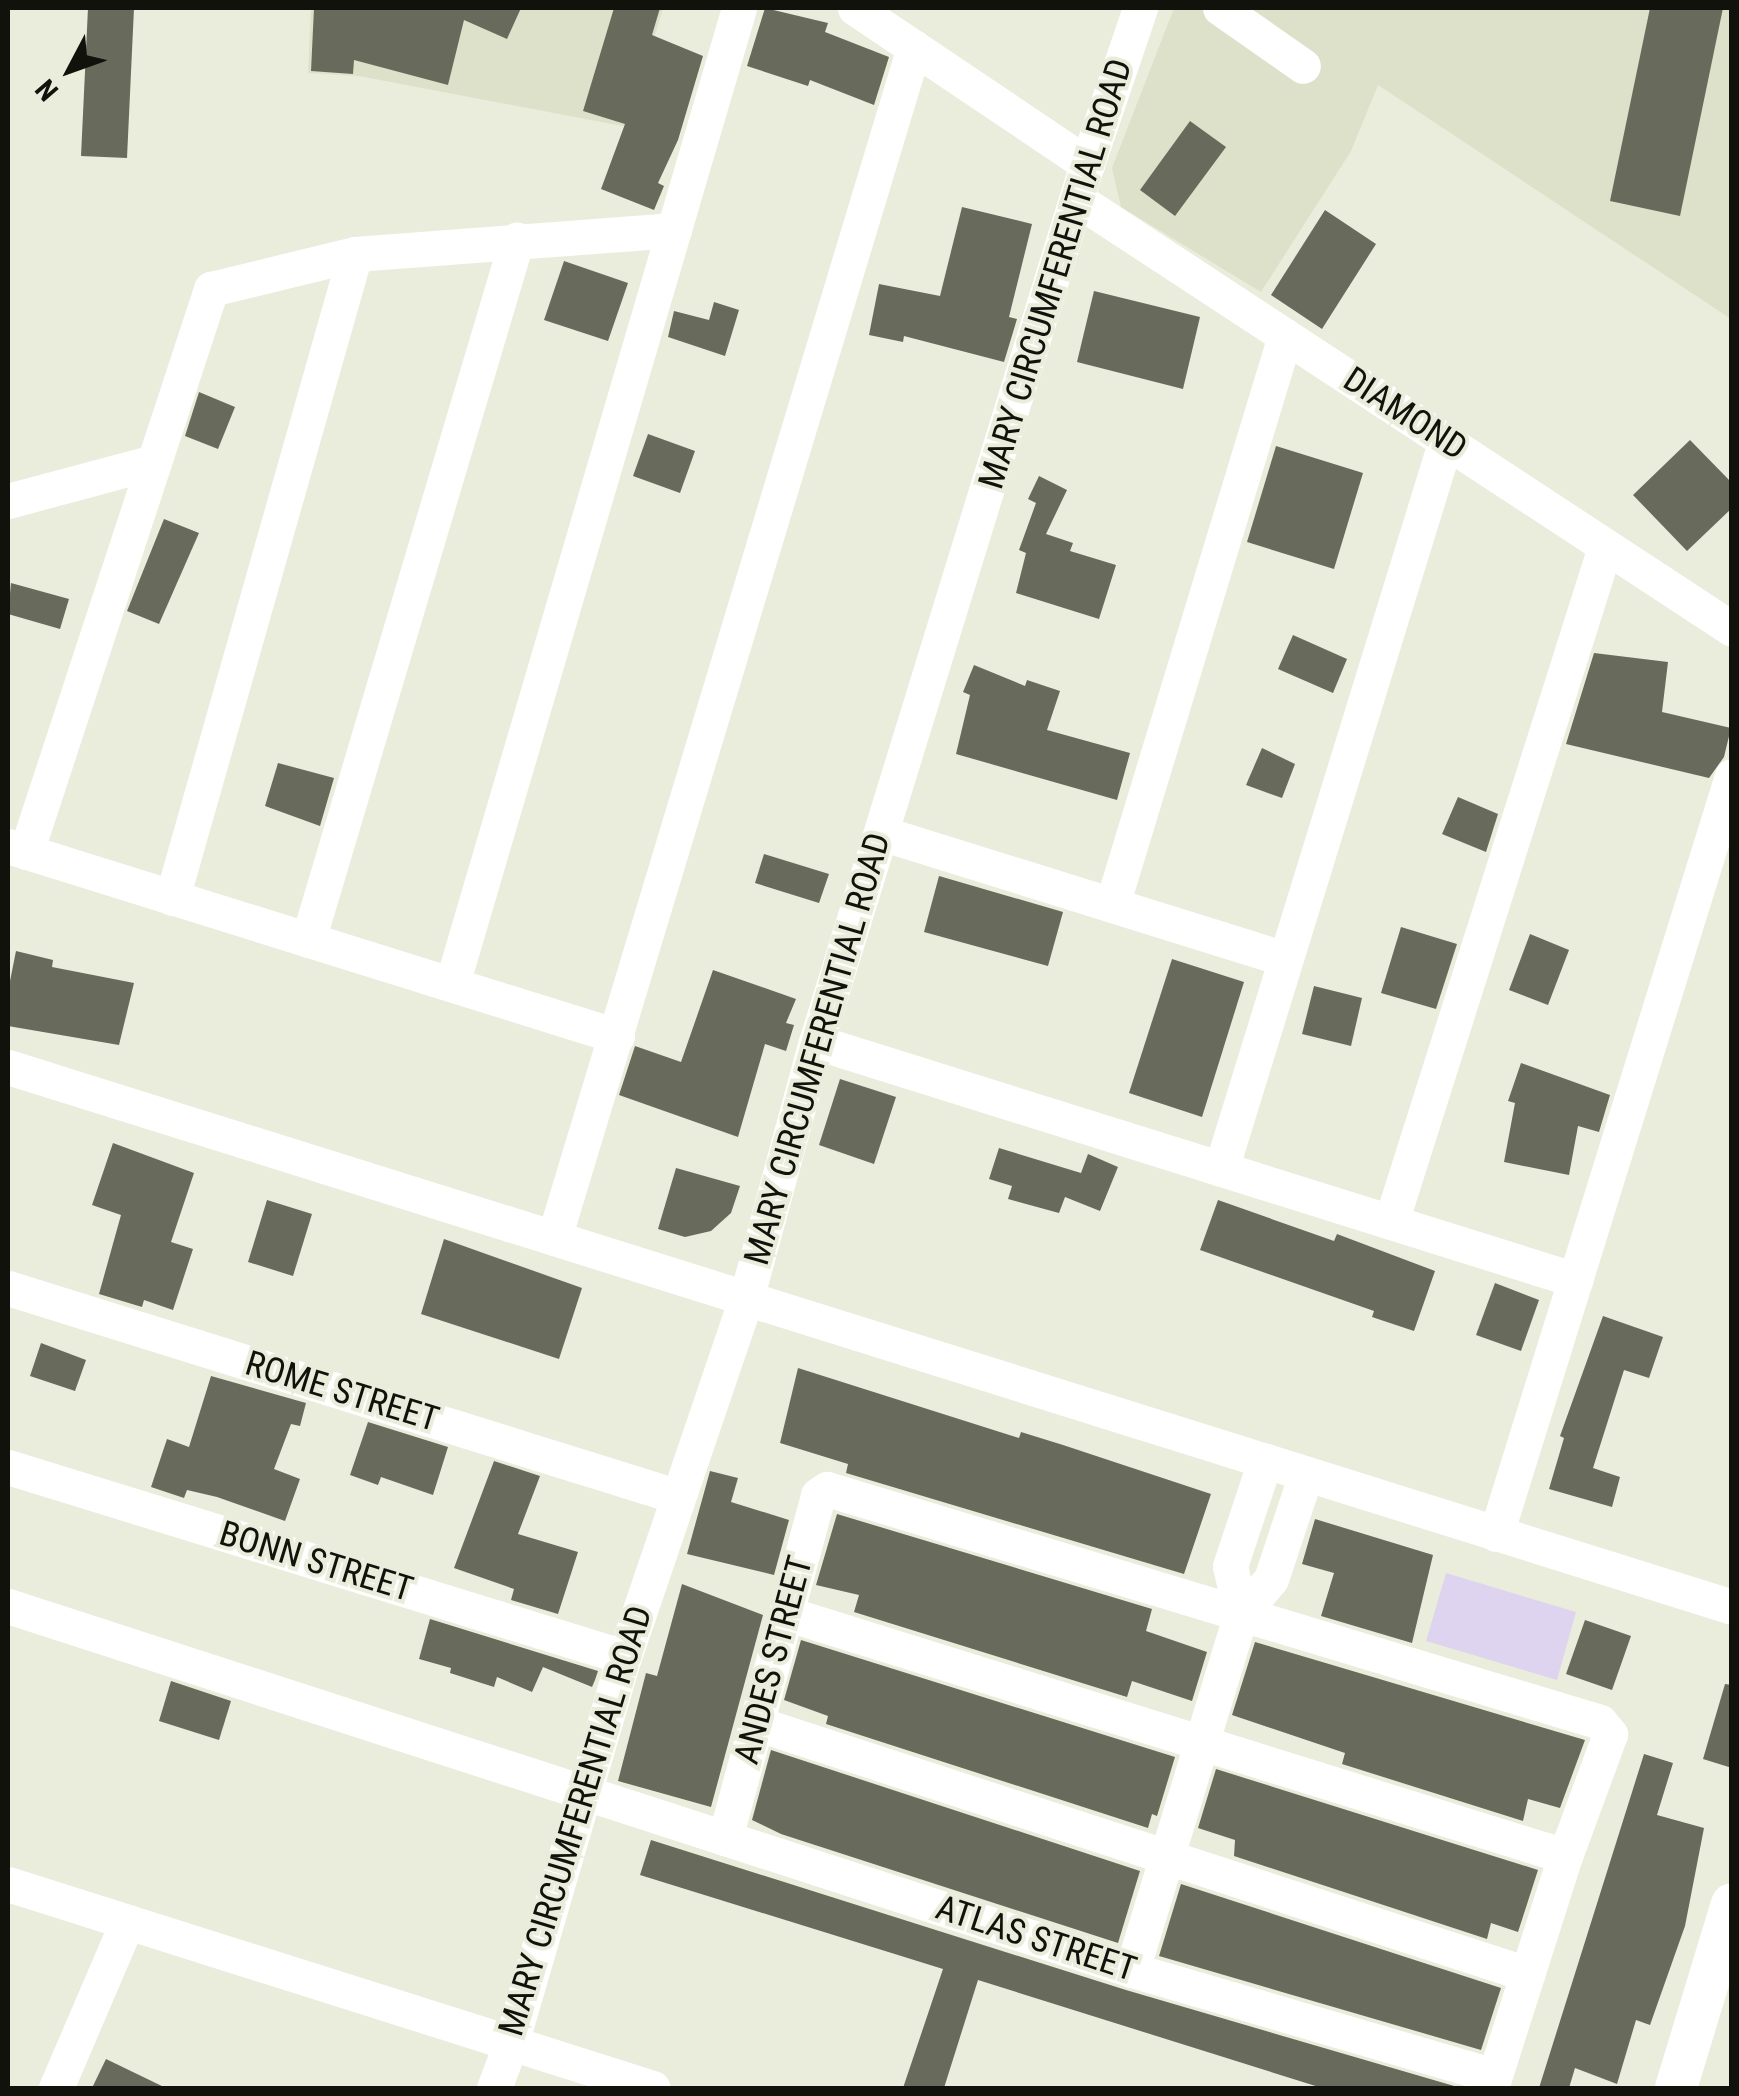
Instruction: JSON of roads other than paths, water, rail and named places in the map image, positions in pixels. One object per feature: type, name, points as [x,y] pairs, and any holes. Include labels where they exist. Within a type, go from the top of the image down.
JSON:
[{"type":"main road","points":[[1676,2088],[1732,1904]]},
{"type":"street","points":[[452,984],[739,8]]},
{"type":"street","points":[[855,8],[1087,164]]},
{"type":"street","name":"MARY CIRCUMFERENTIAL ROAD","points":[[494,2088],[511,2043],[624,1657],[746,1299],[816,1042],[1087,164],[1140,8]]},
{"type":"street","points":[[1220,8],[1303,66]]},
{"type":"street","points":[[554,1238],[914,48]]},
{"type":"street","name":"DIAMOND","points":[[1078,200],[1732,629]]},
{"type":"street","points":[[617,1036],[16,849],[154,462],[211,289],[355,254],[674,230]]},
{"type":"street","points":[[308,940],[517,239]]},
{"type":"street","points":[[172,898],[355,254]]},
{"type":"street","points":[[1112,906],[1284,336]]},
{"type":"street","points":[[1220,1169],[1446,440]]},
{"type":"street","points":[[8,501],[154,462]]},
{"type":"street","points":[[1391,1222],[1605,548]]},
{"type":"street","points":[[1496,1534],[1732,776]]},
{"type":"street","points":[[881,834],[1285,959]]},
{"type":"street","points":[[816,1042],[1576,1280]]},
{"type":"street","points":[[8,1067],[1732,1607]]},
{"type":"street","name":"ROME STREET","points":[[8,1288],[676,1496]]},
{"type":"street","points":[[1241,1614],[1230,1566],[1265,1461]]},
{"type":"street","name":"BONN STREET","points":[[8,1467],[624,1657]]},
{"type":"street","points":[[1132,1970],[1241,1614],[1270,1579],[1306,1474]]},
{"type":"street","name":"ANDES STREET","points":[[725,1838],[818,1495],[830,1490],[1241,1614]]},
{"type":"street","name":"ATLAS STREET","points":[[8,1606],[581,1795],[1493,2082]]},
{"type":"street","points":[[788,1614],[1566,1856]]},
{"type":"street","points":[[1241,1614],[1600,1722],[1610,1734],[1493,2082]]},
{"type":"street","points":[[758,1724],[1527,1974]]},
{"type":"street","points":[[8,1884],[653,2088]]},
{"type":"street","points":[[56,2088],[127,1922]]}]
